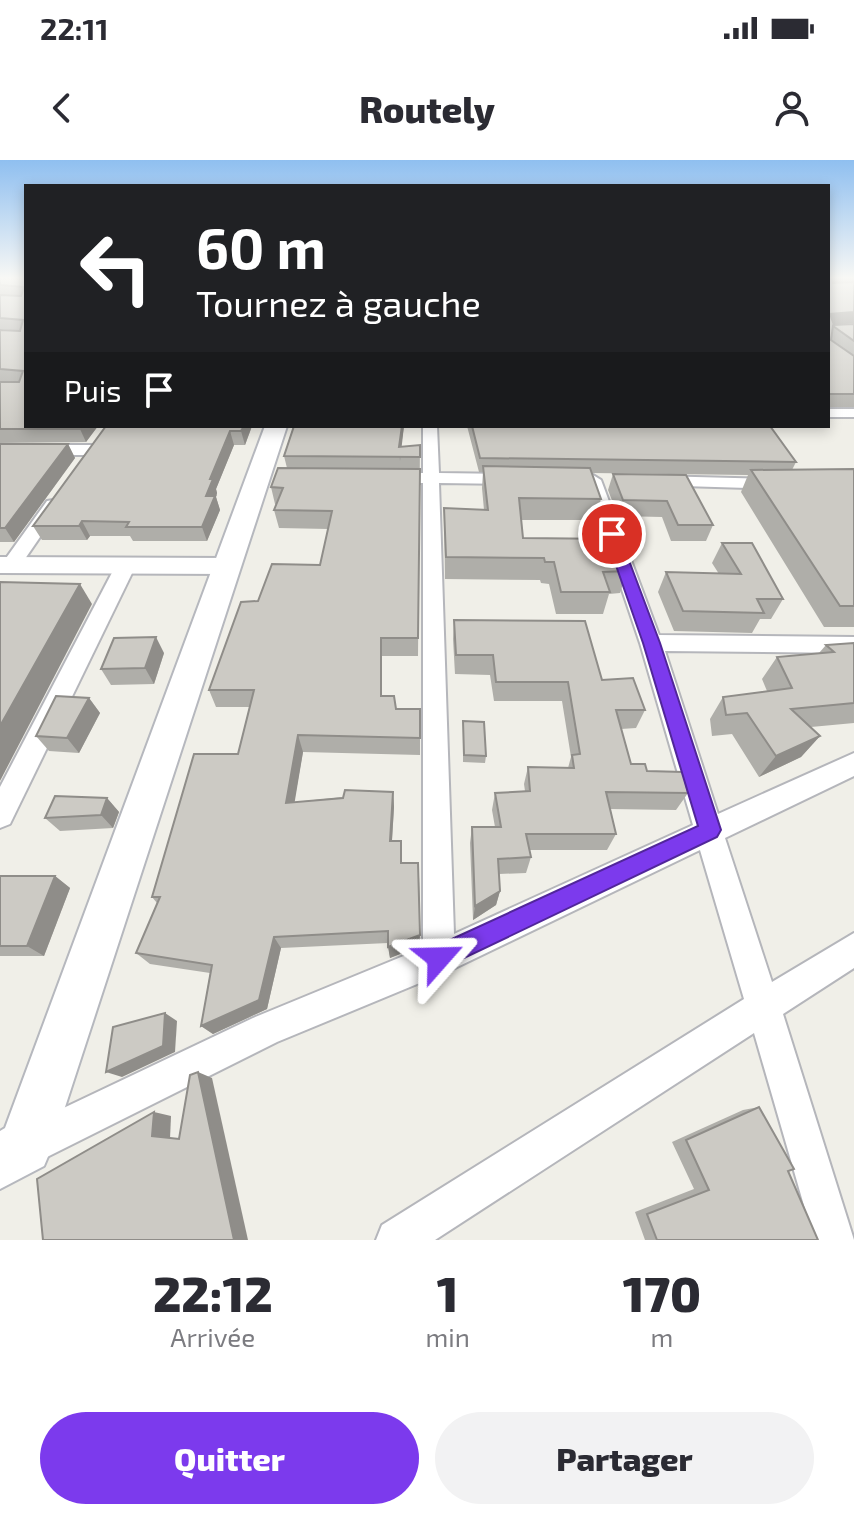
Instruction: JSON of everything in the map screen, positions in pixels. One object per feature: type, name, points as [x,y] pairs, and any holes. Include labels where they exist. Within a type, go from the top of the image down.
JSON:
[{"type":"main road","points":[[12,1154],[229,566],[267,477],[276,428]]},
{"type":"street","points":[[830,413],[854,413]]},
{"type":"street","points":[[430,428],[439,958]]},
{"type":"street","points":[[0,450],[92,450]]},
{"type":"street","points":[[368,478],[534,479]]},
{"type":"street","points":[[593,480],[651,643],[835,1240]]},
{"type":"street","points":[[639,481],[794,484]]},
{"type":"street","points":[[6,565],[65,488]]},
{"type":"street","points":[[6,565],[229,566]]},
{"type":"street","points":[[0,815],[126,565]]},
{"type":"street","points":[[651,643],[854,645]]},
{"type":"street","points":[[12,1154],[265,1030],[439,958],[854,764]]},
{"type":"street","points":[[397,1240],[854,949]]},
{"type":"building","points":[[24,327],[24,428],[80,429],[0,429],[0,382],[19,382],[23,371],[0,369],[0,330],[20,331]]},
{"type":"building","points":[[830,327],[833,327],[831,340],[854,356],[854,394],[830,394]]},
{"type":"building","points":[[835,327],[854,327],[854,341]]},
{"type":"building","points":[[105,428],[243,428],[241,431],[230,431],[210,479],[213,479],[206,496],[215,496],[202,527],[126,527],[129,522],[82,521],[79,526],[33,526]]},
{"type":"building","points":[[293,428],[402,428],[399,447],[420,445],[420,457],[284,456]]},
{"type":"building","points":[[472,428],[771,428],[796,462],[480,458]]},
{"type":"building","points":[[0,444],[68,444],[5,528],[0,528]]},
{"type":"building","points":[[483,466],[590,468],[601,499],[519,498],[523,538],[616,539],[627,571],[603,572],[610,592],[561,592],[554,562],[545,562],[544,558],[446,557],[444,508],[488,510]]},
{"type":"building","points":[[278,468],[420,469],[418,638],[381,638],[381,696],[394,696],[396,709],[420,709],[420,738],[298,735],[286,803],[343,798],[345,790],[393,792],[390,841],[401,841],[401,863],[418,863],[420,935],[388,947],[388,931],[274,937],[259,1000],[201,1026],[212,965],[136,953],[160,897],[152,897],[194,754],[238,754],[254,690],[209,690],[241,602],[258,601],[272,564],[320,565],[332,511],[274,510],[283,488],[271,487]]},
{"type":"building","points":[[854,469],[854,606],[840,606],[751,470]]},
{"type":"building","points":[[613,474],[686,475],[713,525],[678,525],[667,501],[623,500]]},
{"type":"building","points":[[722,543],[752,543],[783,599],[757,599],[764,613],[683,611],[666,572],[741,574]]},
{"type":"building","points":[[0,582],[80,584],[0,726]]},
{"type":"building","points":[[454,620],[585,621],[602,680],[633,678],[645,710],[616,710],[631,764],[645,764],[647,771],[683,772],[688,793],[606,792],[616,834],[526,834],[531,857],[498,859],[500,891],[475,906],[472,827],[501,827],[495,793],[530,791],[528,767],[574,768],[572,755],[580,754],[568,682],[496,682],[493,655],[456,655]]},
{"type":"building","points":[[156,637],[145,668],[101,669],[114,638]]},
{"type":"building","points":[[854,643],[854,703],[791,709],[820,736],[776,756],[747,713],[726,715],[723,697],[792,688],[777,657],[834,652],[826,645]]},
{"type":"building","points":[[56,696],[89,698],[67,738],[36,736]]},
{"type":"building","points":[[463,721],[484,722],[486,756],[464,755]]},
{"type":"building","points":[[55,796],[107,798],[101,815],[45,818]]},
{"type":"building","points":[[0,876],[55,876],[27,946],[0,946]]},
{"type":"building","points":[[165,1013],[163,1046],[106,1072],[113,1027]]},
{"type":"building","points":[[198,1072],[234,1240],[43,1240],[37,1179],[154,1112],[152,1136],[179,1139],[190,1075]]},
{"type":"building","points":[[759,1107],[794,1169],[788,1171],[818,1240],[657,1240],[647,1214],[709,1190],[686,1140]]},
{"type":"route","points":[[439,958],[710,830],[651,643],[612,534]]}]
